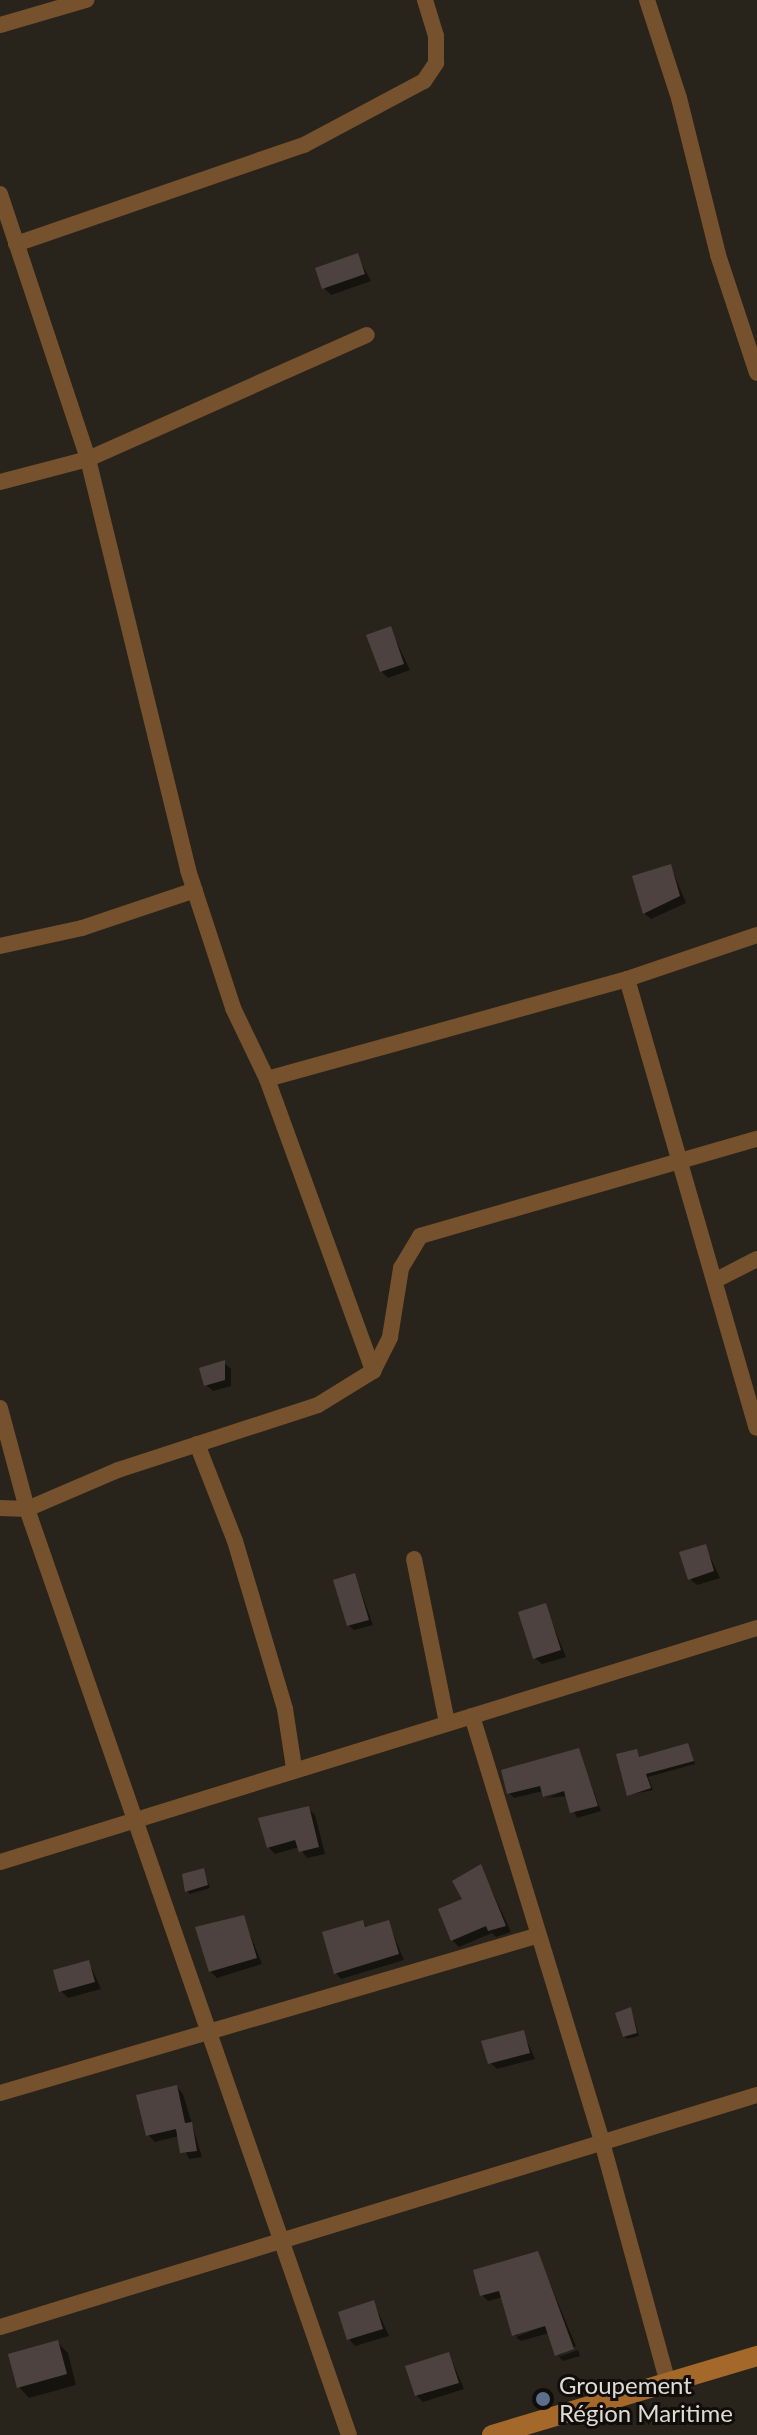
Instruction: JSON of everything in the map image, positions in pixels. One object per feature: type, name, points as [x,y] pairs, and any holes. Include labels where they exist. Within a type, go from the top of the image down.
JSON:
[{"type":"main road","points":[[492,2435],[757,2356]]},
{"type":"street","points":[[0,25],[86,0]]},
{"type":"street","points":[[16,244],[304,145],[424,81],[436,63],[436,36],[425,0]]},
{"type":"street","points":[[647,0],[679,98],[718,255],[757,373]]},
{"type":"street","points":[[0,194],[88,459],[195,890],[233,1008],[267,1079],[373,1371]]},
{"type":"street","points":[[0,482],[88,459],[367,335]]},
{"type":"street","points":[[0,946],[82,928],[195,890]]},
{"type":"street","points":[[267,1079],[627,979],[757,935]]},
{"type":"street","points":[[627,979],[752,1382],[757,1428]]},
{"type":"street","points":[[0,1508],[27,1509],[118,1470],[318,1405],[373,1371],[390,1337],[401,1268],[420,1236],[757,1139]]},
{"type":"street","points":[[718,1279],[757,1259]]},
{"type":"street","points":[[0,1408],[27,1509],[349,2435]]},
{"type":"street","points":[[197,1444],[235,1541],[285,1709],[294,1768]]},
{"type":"street","points":[[414,1559],[447,1723]]},
{"type":"street","points":[[0,1862],[294,1768],[757,1628]]},
{"type":"street","points":[[472,1716],[536,1936],[602,2142],[668,2383]]},
{"type":"street","points":[[0,2093],[208,2029],[536,1936]]},
{"type":"street","points":[[0,2327],[757,2095]]},
{"type":"building","points":[[358,253],[365,274],[322,289],[315,268]]},
{"type":"building","points":[[391,626],[404,664],[380,672],[366,635]]},
{"type":"building","points":[[671,864],[680,896],[643,914],[632,876]]},
{"type":"building","points":[[225,1360],[225,1380],[204,1386],[199,1368]]},
{"type":"building","points":[[706,1544],[714,1571],[688,1580],[679,1552]]},
{"type":"building","points":[[355,1573],[369,1620],[347,1626],[333,1580]]},
{"type":"building","points":[[546,1603],[561,1650],[533,1659],[518,1612]]},
{"type":"building","points":[[688,1743],[694,1761],[646,1774],[651,1788],[627,1796],[616,1754],[637,1749],[639,1757]]},
{"type":"building","points":[[579,1748],[598,1806],[570,1813],[564,1791],[543,1797],[540,1786],[507,1794],[501,1770]]},
{"type":"building","points":[[309,1806],[319,1847],[299,1852],[295,1840],[267,1848],[258,1818]]},
{"type":"building","points":[[481,1864],[506,1926],[488,1931],[486,1926],[451,1941],[438,1909],[462,1899],[452,1881]]},
{"type":"building","points":[[204,1868],[208,1885],[185,1892],[182,1874]]},
{"type":"building","points":[[244,1915],[257,1958],[209,1972],[195,1927]]},
{"type":"building","points":[[363,1920],[365,1927],[389,1920],[399,1954],[334,1974],[322,1932]]},
{"type":"building","points":[[89,1960],[95,1982],[59,1992],[53,1970]]},
{"type":"building","points":[[631,2007],[637,2033],[623,2037],[615,2013]]},
{"type":"building","points":[[524,2030],[530,2053],[488,2064],[481,2041]]},
{"type":"building","points":[[177,2085],[185,2123],[192,2122],[197,2151],[180,2153],[176,2129],[146,2136],[136,2095]]},
{"type":"building","points":[[538,2251],[574,2349],[555,2356],[545,2326],[512,2336],[499,2291],[480,2296],[473,2270]]},
{"type":"building","points":[[374,2300],[383,2329],[347,2340],[338,2312]]},
{"type":"building","points":[[58,2340],[67,2374],[17,2388],[8,2354]]},
{"type":"building","points":[[449,2352],[459,2383],[415,2396],[405,2366]]},
{"type":"place","name":"Groupement Région Maritime","points":[[543,2399]]}]
